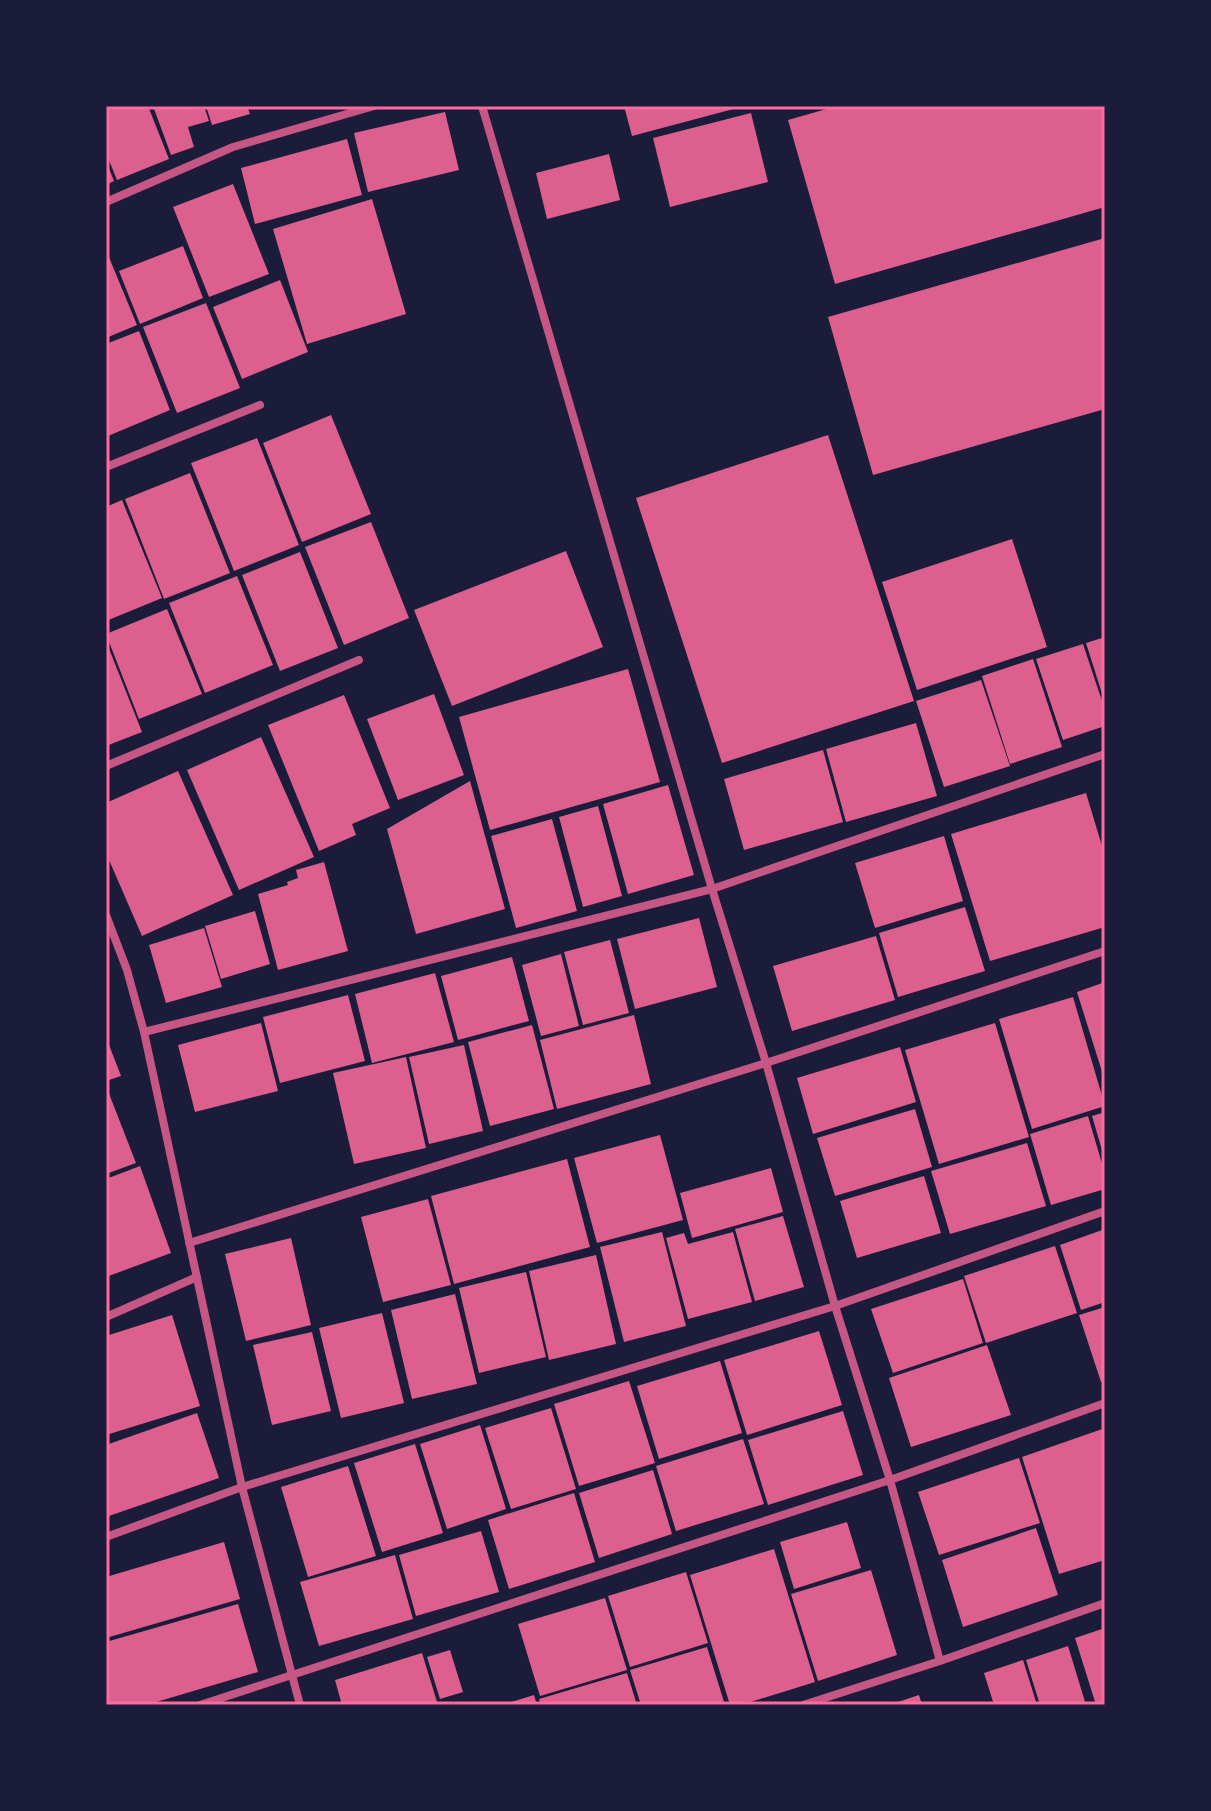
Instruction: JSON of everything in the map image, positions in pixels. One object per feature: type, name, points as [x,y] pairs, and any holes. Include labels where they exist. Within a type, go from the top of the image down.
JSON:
[{"type":"street","points":[[106,202],[233,147],[374,106]]},
{"type":"street","points":[[482,106],[835,1306],[890,1480],[940,1661]]},
{"type":"street","points":[[106,467],[260,405]]},
{"type":"street","points":[[106,766],[359,660]]},
{"type":"street","points":[[144,1032],[712,889],[1105,754]]},
{"type":"street","points":[[106,915],[127,970],[144,1032],[242,1487],[300,1705]]},
{"type":"street","points":[[189,1243],[766,1063],[1105,951]]},
{"type":"street","points":[[106,1537],[242,1487],[835,1306],[1105,1211]]},
{"type":"street","points":[[106,1317],[197,1277]]},
{"type":"street","points":[[200,1705],[890,1480],[1105,1403]]},
{"type":"street","points":[[803,1705],[1105,1603]]},
{"type":"building","points":[[106,106],[148,106],[169,159],[117,180],[106,153]]},
{"type":"building","points":[[153,106],[204,106],[209,121],[188,127],[194,147],[171,155]]},
{"type":"building","points":[[206,106],[247,106],[250,114],[212,125]]},
{"type":"building","points":[[624,106],[741,106],[741,107],[632,136]]},
{"type":"building","points":[[837,106],[1105,106],[1105,207],[835,284],[788,120]]},
{"type":"building","points":[[445,112],[459,170],[368,192],[354,133]]},
{"type":"building","points":[[751,113],[768,182],[670,207],[653,138]]},
{"type":"building","points":[[347,139],[362,195],[255,224],[241,168]]},
{"type":"building","points":[[609,154],[620,200],[547,219],[536,173]]},
{"type":"building","points":[[106,161],[114,181],[106,185]]},
{"type":"building","points":[[233,184],[269,274],[209,297],[173,207]]},
{"type":"building","points":[[372,199],[406,314],[307,344],[273,229]]},
{"type":"building","points":[[1105,238],[1105,409],[873,475],[828,317]]},
{"type":"building","points":[[183,246],[203,298],[140,324],[119,271]]},
{"type":"building","points":[[106,250],[137,325],[106,338]]},
{"type":"building","points":[[280,280],[308,352],[242,379],[213,307]]},
{"type":"building","points":[[206,303],[240,388],[177,413],[143,327]]},
{"type":"building","points":[[139,331],[170,410],[108,436],[106,344]]},
{"type":"building","points":[[331,415],[371,514],[302,542],[263,443]]},
{"type":"building","points":[[828,435],[914,701],[722,763],[636,498]]},
{"type":"building","points":[[257,438],[299,545],[234,571],[191,463]]},
{"type":"building","points":[[190,473],[230,573],[164,599],[125,499]]},
{"type":"building","points":[[122,500],[162,598],[106,621],[106,507]]},
{"type":"building","points":[[371,522],[409,618],[344,645],[305,547]]},
{"type":"building","points":[[1012,539],[1047,647],[917,690],[882,582]]},
{"type":"building","points":[[566,551],[603,647],[452,706],[414,610]]},
{"type":"building","points":[[300,552],[338,648],[280,671],[242,575]]},
{"type":"building","points":[[237,576],[273,665],[205,693],[169,603]]},
{"type":"building","points":[[167,609],[202,694],[139,719],[106,634]]},
{"type":"building","points":[[1105,637],[1105,700],[1104,700],[1086,643]]},
{"type":"building","points":[[106,641],[142,732],[106,746]]},
{"type":"building","points":[[1083,644],[1105,710],[1105,726],[1063,740],[1036,659]]},
{"type":"building","points":[[1033,659],[1062,747],[1010,764],[982,676]]},
{"type":"building","points":[[628,669],[660,782],[490,830],[459,717]]},
{"type":"building","points":[[981,680],[1010,766],[944,787],[916,701]]},
{"type":"building","points":[[434,694],[464,775],[398,800],[367,719]]},
{"type":"building","points":[[344,695],[390,808],[352,824],[356,835],[319,851],[268,725]]},
{"type":"building","points":[[916,723],[937,796],[846,822],[826,749]]},
{"type":"building","points":[[261,737],[314,857],[239,890],[187,770]]},
{"type":"building","points":[[823,750],[843,822],[744,850],[724,779]]},
{"type":"building","points":[[178,771],[233,895],[142,936],[106,853],[106,803]]},
{"type":"building","points":[[470,781],[505,909],[416,934],[387,829]]},
{"type":"building","points":[[668,785],[694,875],[628,894],[603,804]]},
{"type":"building","points":[[1086,793],[1105,856],[1105,927],[990,961],[951,834]]},
{"type":"building","points":[[598,806],[622,896],[583,907],[559,817]]},
{"type":"building","points":[[552,819],[577,911],[516,928],[491,836]]},
{"type":"building","points":[[944,836],[963,901],[875,928],[855,863]]},
{"type":"building","points":[[324,862],[348,951],[278,970],[258,894],[288,885],[287,882],[298,878],[296,870]]},
{"type":"building","points":[[965,907],[985,971],[898,997],[879,933]]},
{"type":"building","points":[[255,911],[270,964],[221,979],[205,926]]},
{"type":"building","points":[[699,918],[717,987],[635,1009],[617,939]]},
{"type":"building","points":[[204,928],[222,987],[166,1003],[149,945]]},
{"type":"building","points":[[876,936],[895,1000],[792,1031],[773,966]]},
{"type":"building","points":[[610,940],[629,1013],[583,1025],[564,952]]},
{"type":"building","points":[[561,954],[579,1026],[541,1036],[522,965]]},
{"type":"building","points":[[512,957],[529,1021],[458,1040],[441,976]]},
{"type":"building","points":[[435,973],[454,1042],[372,1063],[355,994]]},
{"type":"building","points":[[1105,982],[1105,1078],[1104,1078],[1077,992]]},
{"type":"building","points":[[348,995],[365,1061],[280,1083],[263,1017]]},
{"type":"building","points":[[1073,997],[1105,1106],[1032,1129],[999,1019]]},
{"type":"building","points":[[634,1015],[651,1084],[557,1109],[540,1040]]},
{"type":"building","points":[[261,1023],[278,1091],[195,1112],[178,1045]]},
{"type":"building","points":[[995,1023],[1029,1137],[939,1164],[905,1050]]},
{"type":"building","points":[[532,1025],[554,1109],[490,1126],[468,1042]]},
{"type":"building","points":[[106,1037],[121,1076],[106,1081]]},
{"type":"building","points":[[464,1045],[483,1131],[429,1144],[409,1057]]},
{"type":"building","points":[[900,1047],[916,1102],[813,1134],[797,1078]]},
{"type":"building","points":[[406,1057],[426,1148],[354,1164],[333,1073]]},
{"type":"building","points":[[106,1092],[136,1163],[106,1174]]},
{"type":"building","points":[[915,1109],[932,1167],[835,1196],[817,1138]]},
{"type":"building","points":[[1105,1112],[1105,1157],[1104,1157],[1092,1116]]},
{"type":"building","points":[[1088,1116],[1105,1174],[1105,1189],[1051,1205],[1030,1134]]},
{"type":"building","points":[[660,1135],[683,1220],[597,1243],[574,1158]]},
{"type":"building","points":[[1027,1143],[1046,1206],[950,1234],[931,1171]]},
{"type":"building","points":[[567,1159],[590,1247],[454,1284],[431,1196]]},
{"type":"building","points":[[140,1166],[171,1253],[106,1277],[106,1179]]},
{"type":"building","points":[[771,1168],[783,1212],[692,1238],[680,1193]]},
{"type":"building","points":[[924,1176],[941,1233],[857,1258],[840,1201]]},
{"type":"building","points":[[428,1199],[451,1285],[383,1302],[361,1217]]},
{"type":"building","points":[[783,1216],[804,1287],[755,1301],[735,1229]]},
{"type":"building","points":[[1105,1229],[1105,1302],[1081,1310],[1060,1245]]},
{"type":"building","points":[[662,1232],[686,1326],[624,1342],[600,1247]]},
{"type":"building","points":[[733,1232],[752,1302],[688,1319],[666,1238],[684,1233],[688,1244]]},
{"type":"building","points":[[291,1238],[311,1325],[246,1341],[225,1254]]},
{"type":"building","points":[[1055,1246],[1077,1313],[986,1343],[964,1276]]},
{"type":"building","points":[[596,1255],[616,1344],[549,1360],[529,1271]]},
{"type":"building","points":[[526,1272],[546,1357],[479,1373],[459,1288]]},
{"type":"building","points":[[963,1279],[983,1343],[893,1373],[871,1309]]},
{"type":"building","points":[[455,1294],[477,1384],[412,1399],[391,1310]]},
{"type":"building","points":[[1105,1307],[1105,1381],[1101,1382],[1079,1315]]},
{"type":"building","points":[[382,1313],[404,1403],[341,1418],[319,1328]]},
{"type":"building","points":[[172,1315],[200,1406],[106,1435],[106,1336]]},
{"type":"building","points":[[819,1331],[842,1405],[747,1435],[724,1360]]},
{"type":"building","points":[[312,1332],[331,1411],[272,1425],[253,1345]]},
{"type":"building","points":[[987,1345],[1011,1415],[911,1447],[889,1378]]},
{"type":"building","points":[[720,1361],[742,1433],[659,1459],[637,1386]]},
{"type":"building","points":[[629,1381],[655,1463],[579,1486],[554,1404]]},
{"type":"building","points":[[551,1408],[576,1489],[511,1509],[485,1428]]},
{"type":"building","points":[[843,1411],[863,1475],[768,1505],[748,1440]]},
{"type":"building","points":[[197,1413],[219,1478],[106,1517],[106,1445]]},
{"type":"building","points":[[480,1425],[506,1509],[447,1529],[420,1444]]},
{"type":"building","points":[[1105,1428],[1105,1560],[1059,1574],[1022,1457]]},
{"type":"building","points":[[743,1439],[764,1504],[676,1531],[656,1466]]},
{"type":"building","points":[[415,1444],[443,1533],[382,1552],[354,1463]]},
{"type":"building","points":[[1019,1458],[1040,1523],[939,1555],[918,1492]]},
{"type":"building","points":[[348,1466],[376,1556],[308,1577],[281,1487]]},
{"type":"building","points":[[653,1470],[672,1534],[599,1558],[579,1493]]},
{"type":"building","points":[[574,1493],[595,1562],[509,1589],[488,1520]]},
{"type":"building","points":[[847,1522],[861,1568],[794,1589],[780,1542]]},
{"type":"building","points":[[1036,1528],[1058,1595],[963,1627],[942,1560]]},
{"type":"building","points":[[481,1531],[499,1592],[416,1616],[399,1555]]},
{"type":"building","points":[[224,1542],[240,1599],[106,1638],[106,1577]]},
{"type":"building","points":[[774,1549],[815,1682],[741,1705],[730,1705],[690,1575]]},
{"type":"building","points":[[395,1555],[413,1619],[319,1646],[300,1582]]},
{"type":"building","points":[[871,1570],[897,1655],[818,1681],[791,1594]]},
{"type":"building","points":[[686,1572],[708,1643],[630,1667],[608,1596]]},
{"type":"building","points":[[605,1598],[627,1670],[540,1696],[518,1624]]},
{"type":"building","points":[[238,1604],[258,1672],[146,1705],[106,1705],[106,1642]]},
{"type":"building","points":[[1105,1628],[1105,1703],[1096,1705],[1075,1638]]},
{"type":"building","points":[[1068,1646],[1086,1705],[1040,1705],[1026,1660]]},
{"type":"building","points":[[707,1647],[725,1705],[641,1705],[630,1670]]},
{"type":"building","points":[[450,1650],[463,1692],[440,1699],[427,1657]]},
{"type":"building","points":[[422,1653],[438,1705],[342,1705],[335,1680]]},
{"type":"building","points":[[1023,1660],[1037,1705],[994,1705],[984,1673]]},
{"type":"building","points":[[627,1673],[637,1705],[541,1705],[539,1699]]},
{"type":"building","points":[[534,1695],[537,1705],[505,1704]]},
{"type":"building","points":[[919,1695],[922,1705],[892,1705],[892,1704]]}]
